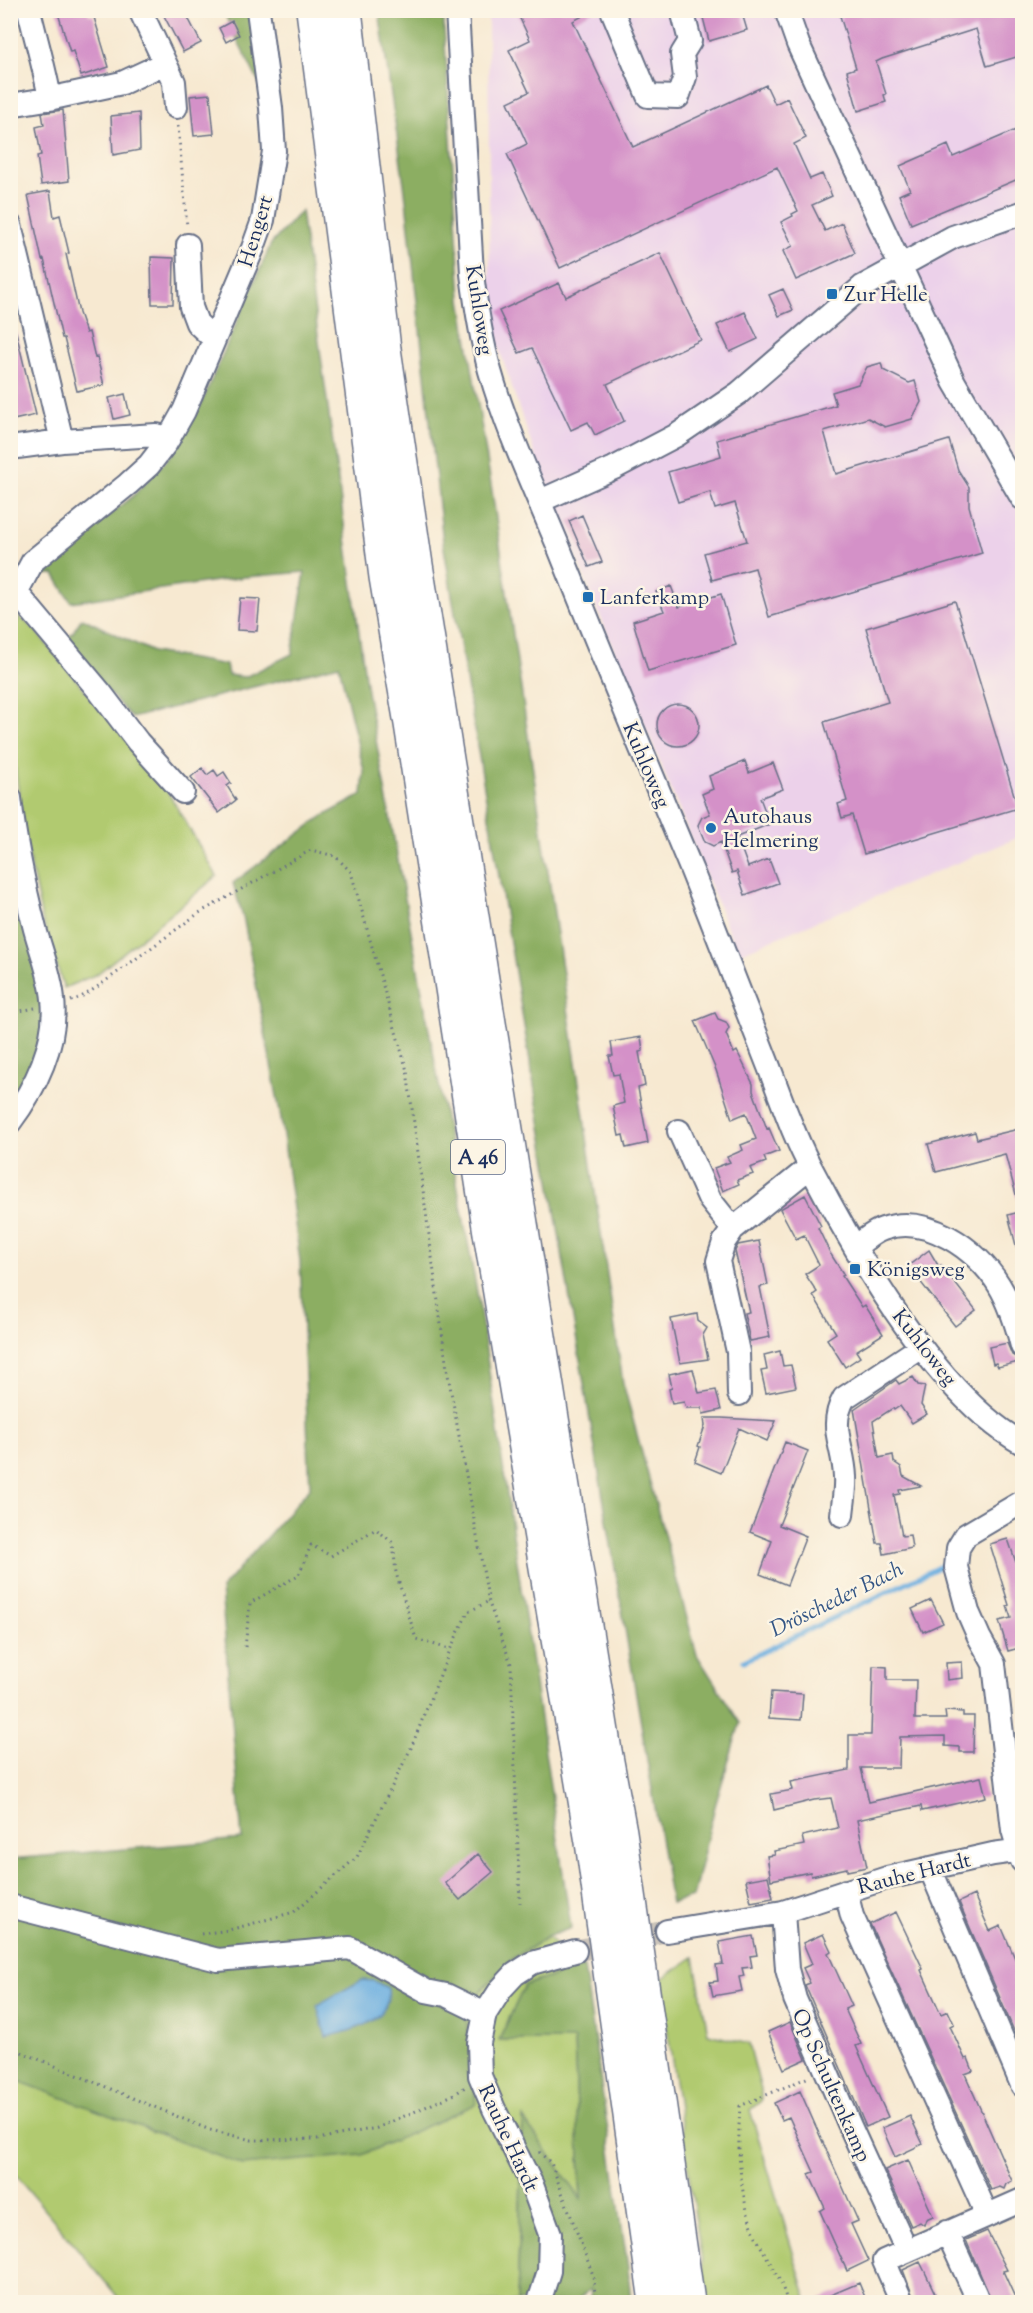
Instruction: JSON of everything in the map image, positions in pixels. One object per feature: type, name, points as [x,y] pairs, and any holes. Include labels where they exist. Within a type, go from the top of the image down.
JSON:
[{"type":"highway","name":"A 46","points":[[313,10],[386,577],[490,1233],[592,1842],[657,2302]]},
{"type":"highway","name":"A 46","points":[[345,10],[384,349],[416,566],[620,1832],[688,2302]]},
{"type":"street","points":[[29,10],[38,50],[43,61],[50,99]]},
{"type":"street","points":[[140,10],[174,81],[176,107]]},
{"type":"street","name":"Hengert","points":[[13,598],[33,561],[149,465],[169,438],[184,411],[214,339],[263,220],[269,188],[274,150],[258,10]]},
{"type":"street","name":"Kuhloweg","points":[[457,10],[472,274],[478,316],[490,370],[540,501],[696,881],[810,1167],[891,1305],[921,1347],[941,1372],[982,1414],[1008,1435],[1023,1443]]},
{"type":"street","points":[[612,10],[648,96],[678,97],[685,76],[682,54],[690,41],[682,10]]},
{"type":"street","points":[[786,10],[798,44],[954,382],[1023,498]]},
{"type":"street","points":[[10,105],[50,99],[122,83],[165,63]]},
{"type":"street","points":[[540,501],[614,468],[677,435],[739,393],[862,288],[953,237],[1023,213]]},
{"type":"street","points":[[10,225],[62,441]]},
{"type":"street","points":[[188,245],[191,307],[197,323],[214,339]]},
{"type":"street","points":[[10,448],[62,441],[156,435],[169,438]]},
{"type":"street","points":[[13,598],[100,692],[138,742],[183,792]]},
{"type":"street","points":[[10,798],[15,837],[53,1005],[53,1024],[46,1054],[26,1101],[10,1122]]},
{"type":"street","points":[[679,1131],[710,1200],[733,1229]]},
{"type":"street","points":[[739,1394],[738,1352],[718,1261],[724,1242],[733,1229],[810,1167]]},
{"type":"street","points":[[856,1246],[882,1229],[909,1224],[928,1228],[966,1247],[999,1285],[1023,1346]]},
{"type":"street","points":[[842,1515],[845,1477],[836,1422],[840,1405],[844,1398],[921,1347]]},
{"type":"street","points":[[1021,1854],[1013,1830],[994,1664],[968,1612],[956,1567],[958,1548],[966,1535],[1023,1502]]},
{"type":"street","name":"Rauhe Hardt","points":[[667,1931],[783,1912],[846,1891],[930,1868],[1021,1854]]},
{"type":"street","points":[[930,1868],[1023,2085]]},
{"type":"street","points":[[846,1891],[852,1916],[987,2215]]},
{"type":"street","points":[[10,1906],[218,1960],[350,1948],[426,1991],[446,1995],[485,2014]]},
{"type":"street","name":"Op Schultenkamp","points":[[783,1912],[787,1969],[795,1999],[907,2251]]},
{"type":"street","name":"Rauhe Hardt","points":[[539,2302],[549,2271],[550,2234],[532,2185],[480,2076],[479,2043],[485,2014],[501,1989],[515,1974],[532,1963],[575,1951]]},
{"type":"street","points":[[902,2302],[884,2261],[987,2215],[1020,2209]]},
{"type":"street","points":[[947,2232],[979,2302]]},
{"type":"path","points":[[176,107],[188,245]]},
{"type":"path","points":[[53,1005],[85,995],[199,913],[311,850],[335,856],[351,872],[407,1071],[447,1369],[489,1603],[511,1664],[520,1903]]},
{"type":"path","points":[[245,1647],[250,1604],[299,1575],[311,1545],[331,1556],[376,1529],[393,1543],[396,1574],[416,1639],[450,1650]]},
{"type":"path","points":[[197,1935],[229,1930],[294,1912],[357,1857],[411,1748],[450,1650],[468,1612],[489,1601]]},
{"type":"path","points":[[10,2049],[210,2130],[252,2140],[317,2139],[377,2128],[455,2094],[480,2076]]},
{"type":"path","points":[[787,2302],[780,2279],[756,2237],[748,2213],[740,2162],[740,2106],[825,2070]]},
{"type":"shaded area","points":[[488,11],[1022,11],[1022,836],[738,954],[536,458],[490,322]]},
{"type":"green space","points":[[223,11],[267,11],[267,99]]},
{"type":"green space","points":[[379,11],[443,11],[461,299],[491,484],[623,1383],[697,1655],[740,1723],[715,1806],[693,1897],[671,1903],[443,542],[405,191]]},
{"type":"green space","points":[[301,211],[367,691],[479,1303],[571,1928],[547,1937],[512,1959],[465,2007],[476,2104],[362,2155],[242,2165],[21,2082],[11,2082],[11,1859],[242,1839],[221,1589],[310,1488],[300,1261],[280,1112],[244,921],[233,883],[320,818],[362,795],[364,771],[339,665],[132,718],[59,637],[71,635],[82,618],[153,652],[226,665],[228,675],[245,677],[292,654],[305,572],[245,577],[71,602],[54,574],[35,575],[133,496],[172,454],[197,413],[271,244]]},
{"type":"green space","points":[[19,616],[35,630],[165,787],[217,876],[97,974],[64,988],[42,919],[26,843],[16,774],[11,718],[11,645]]},
{"type":"green space","points":[[10,873],[34,959],[43,1011],[38,1046],[23,1081],[11,1100]]},
{"type":"green space","points":[[547,1937],[584,1967],[525,1985],[499,2040],[574,2039],[581,2201],[523,2119],[517,2302],[122,2302],[11,2169],[10,2082],[465,2007],[512,1959]]},
{"type":"green space","points":[[694,1957],[708,2034],[749,2044],[761,2090],[761,2101],[750,2110],[808,2302],[708,2302],[660,1980]]},
{"type":"green space","points":[[584,1967],[631,2302],[592,2302],[590,2289],[575,2302],[517,2302],[523,2118],[581,2199],[574,2040],[499,2040],[525,1985]]},
{"type":"water","points":[[362,1980],[374,1981],[388,1988],[388,2000],[384,2009],[377,2017],[358,2028],[326,2037],[317,2005]]},
{"type":"building","points":[[57,10],[88,10],[89,15],[93,14],[109,67],[81,76],[73,51],[70,52]]},
{"type":"building","points":[[161,10],[184,10],[201,43],[183,52]]},
{"type":"building","points":[[516,10],[594,10],[573,21],[633,147],[766,85],[775,104],[787,98],[806,138],[794,144],[810,179],[822,174],[832,196],[812,205],[825,231],[842,223],[855,253],[796,280],[783,251],[793,246],[781,222],[798,211],[777,167],[560,268],[507,154],[527,144],[508,102],[529,92],[509,50],[530,40]]},
{"type":"building","points":[[701,10],[741,10],[747,30],[709,41]]},
{"type":"building","points":[[861,10],[863,15],[878,10],[1023,10],[1023,55],[987,66],[976,29],[882,59],[876,62],[886,94],[884,95],[886,102],[858,111],[847,71],[856,68],[840,16]]},
{"type":"building","points":[[232,21],[239,35],[226,42],[219,28]]},
{"type":"building","points":[[210,94],[214,134],[194,136],[190,96]]},
{"type":"building","points":[[63,110],[69,181],[41,185],[37,156],[41,155],[36,127],[44,125],[42,113]]},
{"type":"building","points":[[139,113],[140,150],[113,155],[111,116]]},
{"type":"building","points":[[1023,127],[1023,177],[911,224],[899,195],[910,190],[900,166],[948,145],[953,157]]},
{"type":"building","points":[[50,191],[54,217],[60,215],[79,313],[86,333],[89,332],[104,385],[77,391],[44,259],[42,260],[28,195]]},
{"type":"building","points":[[660,253],[701,340],[607,384],[624,421],[595,435],[588,422],[571,430],[532,348],[519,353],[499,311],[559,283],[566,297]]},
{"type":"building","points":[[151,257],[174,258],[173,304],[152,304]]},
{"type":"building","points":[[783,289],[793,310],[779,316],[769,295]]},
{"type":"building","points":[[745,312],[758,339],[730,352],[717,325]]},
{"type":"building","points":[[16,332],[36,415],[13,420],[10,411],[10,333]]},
{"type":"building","points":[[881,363],[883,370],[909,383],[915,381],[921,402],[912,419],[885,427],[868,418],[824,431],[836,474],[949,440],[958,470],[969,487],[969,506],[982,553],[769,617],[755,568],[712,580],[704,553],[747,541],[735,503],[715,509],[710,492],[678,502],[668,472],[721,456],[717,440],[836,405],[832,392],[858,384],[867,367]]},
{"type":"building","points":[[125,394],[130,415],[114,419],[109,398]]},
{"type":"building","points":[[582,515],[602,562],[589,567],[569,521]]},
{"type":"building","points":[[671,586],[679,607],[721,594],[736,645],[648,671],[633,621],[664,611],[656,592]]},
{"type":"building","points":[[240,598],[260,599],[257,631],[237,630]]},
{"type":"building","points":[[955,601],[1018,808],[864,854],[852,815],[842,818],[838,804],[847,801],[824,722],[888,702],[866,628]]},
{"type":"building","points":[[678,704],[686,705],[693,710],[698,717],[698,733],[693,740],[686,745],[678,746],[670,745],[663,740],[658,733],[657,725],[658,717],[663,710],[670,705]]},
{"type":"building","points":[[745,761],[749,773],[773,763],[783,789],[760,798],[770,824],[737,837],[748,867],[769,859],[778,883],[745,895],[737,871],[732,873],[721,842],[713,846],[705,842],[698,825],[702,817],[710,814],[702,794],[713,789],[709,776]]},
{"type":"building","points":[[202,768],[207,775],[214,770],[218,776],[224,772],[231,783],[227,786],[236,800],[219,813],[191,777]]},
{"type":"building","points":[[715,1013],[718,1019],[726,1022],[729,1028],[726,1034],[734,1053],[737,1051],[753,1084],[753,1091],[767,1129],[769,1128],[779,1151],[764,1157],[766,1162],[750,1168],[753,1174],[737,1180],[739,1184],[723,1191],[714,1168],[730,1162],[727,1157],[743,1150],[741,1145],[756,1139],[746,1113],[732,1119],[716,1070],[695,1021]]},
{"type":"building","points":[[641,1037],[643,1051],[639,1052],[645,1086],[638,1088],[648,1143],[626,1148],[623,1135],[619,1136],[613,1106],[624,1103],[619,1074],[613,1075],[609,1056],[613,1056],[611,1042]]},
{"type":"building","points":[[1023,1128],[1023,1202],[1018,1202],[1005,1154],[936,1172],[928,1144],[975,1132],[977,1139]]},
{"type":"building","points":[[805,1195],[821,1226],[818,1228],[830,1253],[844,1275],[842,1276],[862,1307],[865,1305],[883,1334],[856,1351],[860,1357],[845,1367],[827,1339],[836,1333],[813,1295],[817,1292],[805,1274],[819,1265],[804,1235],[796,1239],[780,1209]]},
{"type":"building","points":[[1023,1211],[1023,1252],[1018,1253],[1008,1215]]},
{"type":"building","points":[[759,1241],[768,1285],[760,1287],[770,1337],[750,1341],[744,1313],[749,1312],[735,1251],[738,1245]]},
{"type":"building","points":[[929,1250],[939,1267],[941,1265],[976,1310],[955,1326],[908,1266]]},
{"type":"building","points":[[697,1314],[698,1321],[707,1328],[703,1335],[708,1359],[680,1363],[671,1319]]},
{"type":"building","points":[[1007,1343],[1012,1355],[1023,1361],[998,1367],[996,1363],[993,1364],[989,1347]]},
{"type":"building","points":[[780,1351],[783,1366],[791,1365],[796,1387],[766,1393],[761,1371],[767,1370],[764,1355]]},
{"type":"building","points":[[693,1369],[699,1393],[716,1390],[721,1410],[703,1414],[702,1408],[686,1408],[684,1402],[672,1404],[669,1374]]},
{"type":"building","points":[[913,1377],[918,1385],[925,1386],[921,1405],[927,1414],[912,1423],[900,1406],[873,1421],[879,1458],[893,1455],[894,1462],[901,1467],[903,1476],[921,1486],[899,1490],[900,1494],[894,1495],[902,1536],[910,1535],[912,1548],[884,1554],[882,1543],[877,1543],[854,1409],[896,1380],[899,1384]]},
{"type":"building","points":[[704,1418],[776,1421],[767,1441],[739,1428],[721,1473],[695,1462],[705,1426]]},
{"type":"building","points":[[785,1442],[808,1451],[779,1525],[806,1536],[787,1585],[760,1574],[772,1541],[750,1532]]},
{"type":"building","points":[[1008,1539],[1023,1583],[1023,1647],[1008,1651],[999,1621],[1011,1618],[1007,1606],[1009,1605],[990,1544]]},
{"type":"building","points":[[931,1600],[943,1623],[923,1632],[912,1609]]},
{"type":"building","points":[[962,1662],[963,1678],[947,1680],[946,1663]]},
{"type":"building","points":[[873,1666],[887,1667],[887,1680],[916,1680],[915,1719],[946,1719],[945,1711],[963,1712],[963,1716],[974,1716],[973,1752],[960,1752],[960,1747],[945,1746],[945,1736],[900,1737],[899,1768],[861,1768],[869,1802],[981,1777],[986,1797],[922,1811],[921,1806],[857,1820],[867,1867],[847,1871],[847,1868],[811,1876],[810,1872],[771,1880],[767,1856],[775,1855],[774,1851],[804,1845],[802,1836],[838,1828],[831,1798],[774,1810],[771,1794],[793,1790],[791,1782],[849,1770],[849,1735],[871,1735]]},
{"type":"building","points":[[771,1692],[803,1694],[801,1720],[769,1718]]},
{"type":"building","points":[[478,1854],[493,1872],[460,1900],[445,1883]]},
{"type":"building","points":[[768,1876],[773,1898],[751,1902],[746,1880]]},
{"type":"building","points":[[974,1895],[990,1931],[1001,1926],[1023,1977],[1023,2052],[959,1902]]},
{"type":"building","points":[[896,1912],[941,2014],[948,2011],[954,2024],[950,2026],[965,2059],[968,2058],[973,2071],[965,2074],[1012,2181],[1006,2184],[1004,2189],[1000,2187],[991,2190],[870,1924]]},
{"type":"building","points":[[823,1934],[831,1951],[828,1953],[852,2006],[845,2009],[861,2044],[856,2046],[888,2117],[866,2127],[805,1985],[810,1983],[803,1968],[812,1964],[803,1943]]},
{"type":"building","points":[[753,1936],[757,1955],[750,1956],[752,1967],[742,1968],[744,1976],[739,1977],[742,1991],[713,1996],[710,1982],[718,1981],[716,1965],[723,1964],[719,1942]]},
{"type":"building","points":[[790,2022],[806,2059],[784,2069],[768,2032]]},
{"type":"building","points":[[800,2091],[858,2221],[851,2224],[868,2261],[847,2271],[820,2211],[825,2208],[809,2174],[814,2172],[789,2117],[782,2120],[774,2103]]},
{"type":"building","points":[[910,2116],[923,2144],[895,2157],[882,2128]]},
{"type":"building","points":[[908,2160],[933,2216],[926,2219],[924,2225],[920,2222],[911,2226],[885,2170]]},
{"type":"building","points":[[987,2231],[1007,2270],[1003,2271],[1017,2302],[992,2302],[966,2240]]},
{"type":"building","points":[[920,2262],[939,2302],[915,2302],[903,2270]]},
{"type":"building","points":[[859,2283],[867,2302],[814,2302]]},
{"type":"waterway","name":"Dröscheder Bach","points":[[744,1661],[943,1565]]},
{"type":"tunnel","points":[[575,1951],[667,1931]]},
{"type":"place","name":"Zur Helle","points":[[832,294]]},
{"type":"place","name":"Lanferkamp","points":[[588,597]]},
{"type":"place","name":"Autohaus Helmering","points":[[711,828]]},
{"type":"place","name":"Königsweg","points":[[855,1269]]}]
